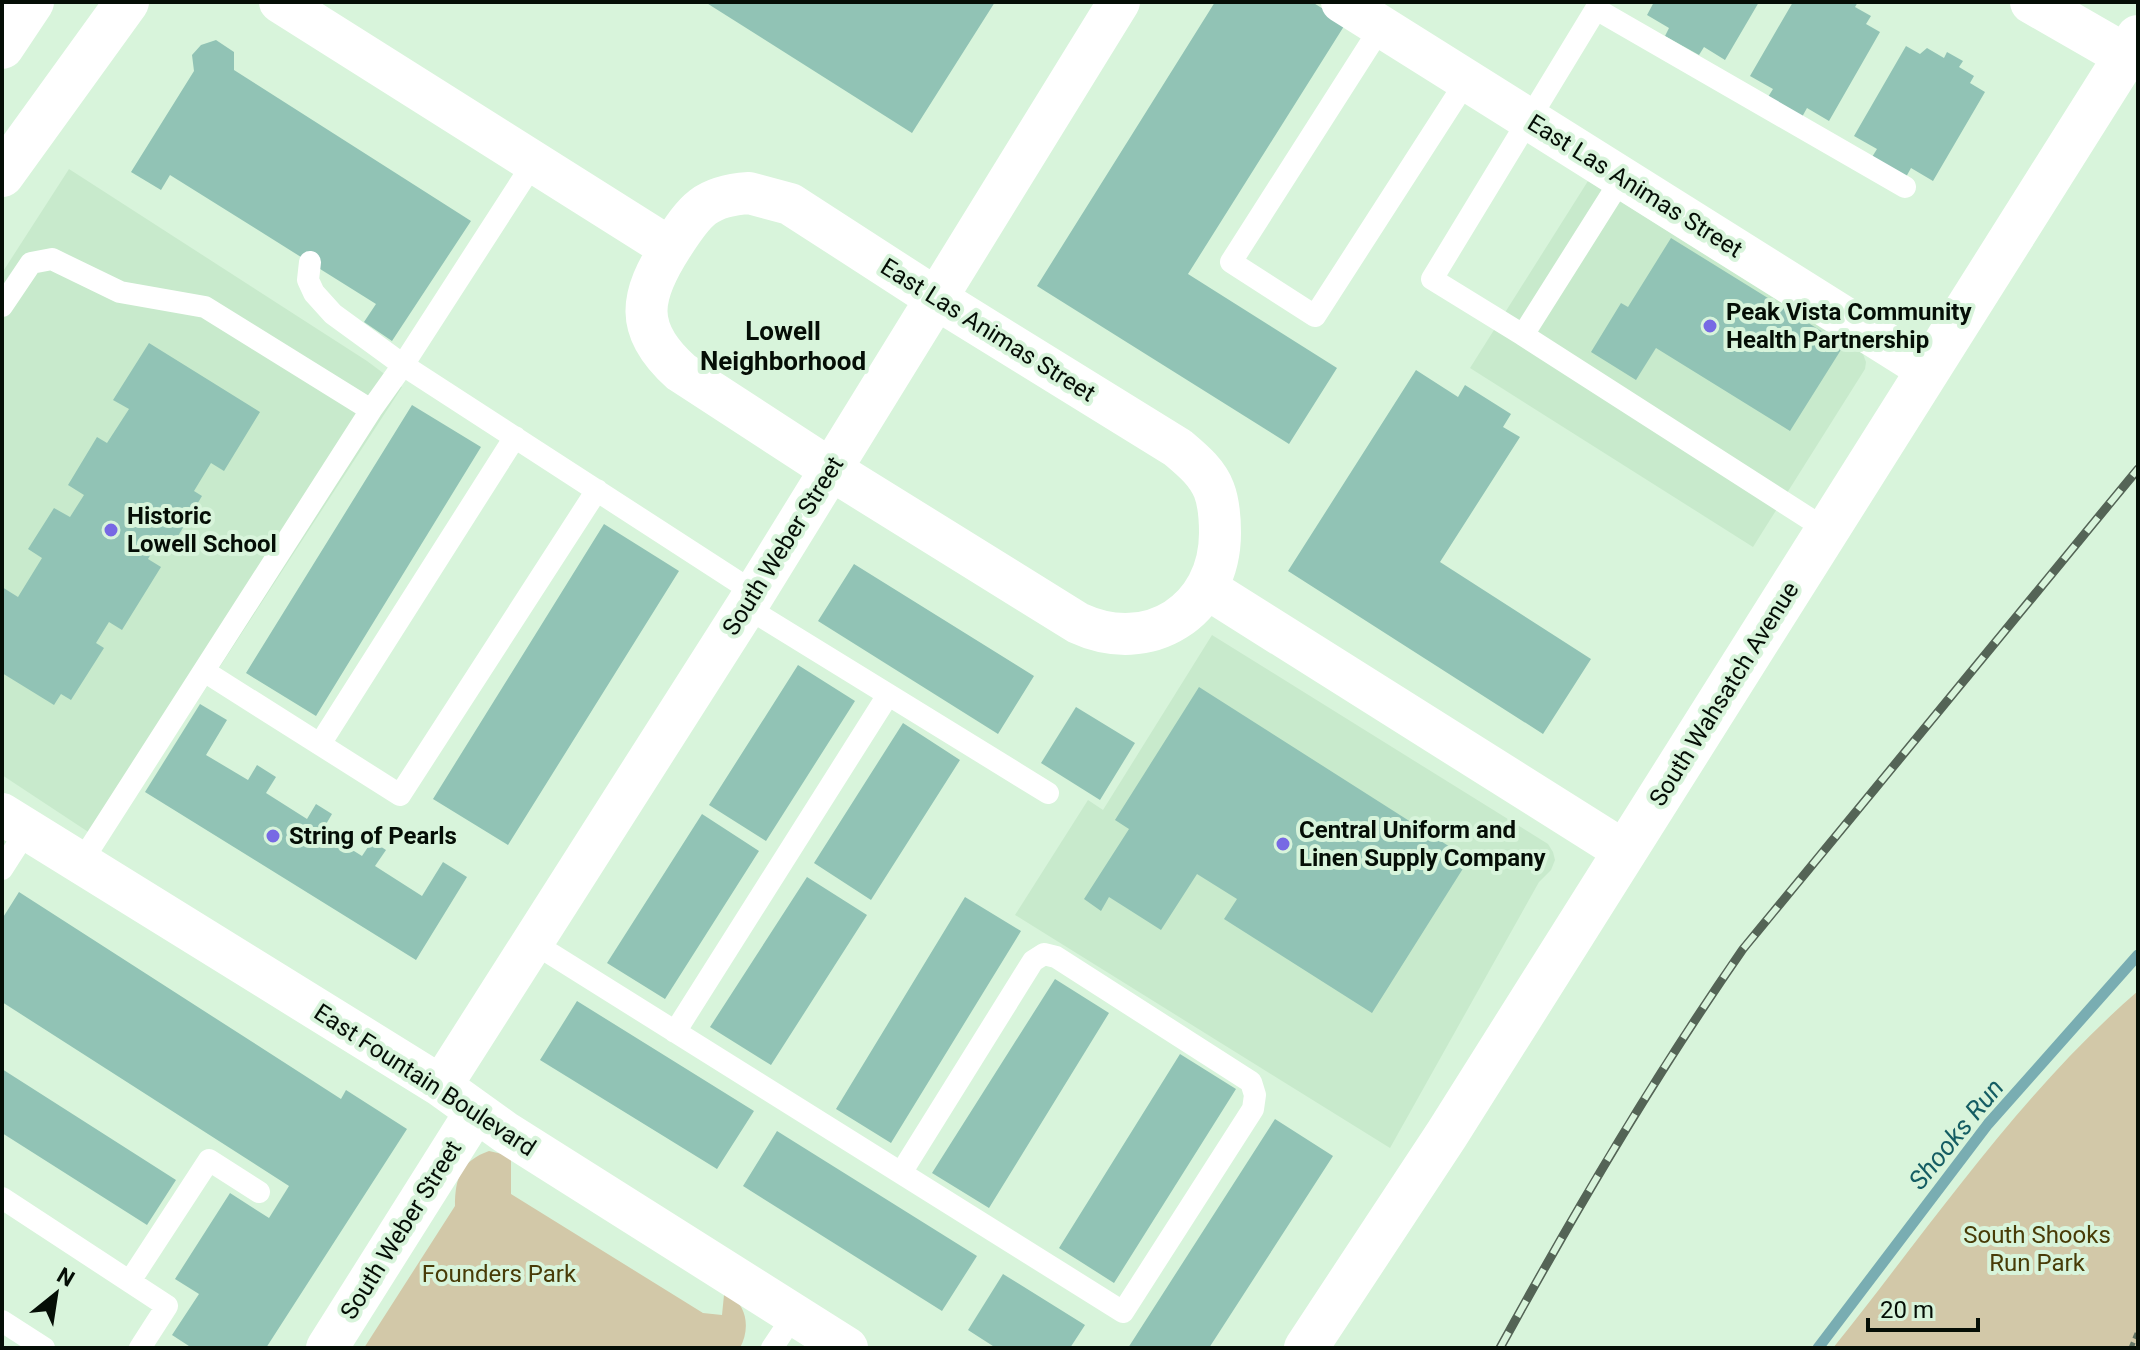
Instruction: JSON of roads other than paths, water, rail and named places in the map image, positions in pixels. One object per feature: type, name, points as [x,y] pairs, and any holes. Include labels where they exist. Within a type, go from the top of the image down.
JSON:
[{"type":"main road","points":[[2,47],[32,2]]},
{"type":"main road","points":[[2,175],[127,2]]},
{"type":"main road","points":[[2032,2],[2132,46]]},
{"type":"main road","name":"South Wahsatch Avenue","points":[[1306,1348],[1447,1134],[2132,46]]},
{"type":"street","points":[[280,2],[670,248]]},
{"type":"street","name":"South Weber Street","points":[[441,1086],[751,600],[1119,2]]},
{"type":"street","name":"East Las Animas Street","points":[[1342,2],[1928,370]]},
{"type":"street","name":"East Las Animas Street","points":[[749,193],[790,204],[937,299],[1178,448],[1199,467],[1214,489],[1220,517],[1217,567],[1208,589],[1186,613],[1159,627],[1130,634],[1097,632],[1078,623],[681,372],[654,341],[645,305],[649,285],[695,211],[709,201],[730,194],[749,193]]},
{"type":"street","points":[[1208,589],[1624,851]]},
{"type":"street","name":"East Fountain Boulevard","points":[[14,822],[441,1086],[783,1331],[847,1348]]},
{"type":"street","name":"South Weber Street","points":[[327,1348],[475,1113]]},
{"type":"lane","points":[[1827,530],[1432,279],[1530,120],[1589,6],[1905,187]]},
{"type":"lane","points":[[1381,27],[1231,262],[1315,316],[1467,80]]},
{"type":"lane","points":[[80,864],[534,162]]},
{"type":"lane","points":[[1523,335],[1622,178]]},
{"type":"lane","points":[[2,306],[31,263],[52,259],[120,292],[205,307],[371,410]]},
{"type":"lane","points":[[310,262],[308,280],[320,302],[403,365],[597,490],[888,695],[1048,793]]},
{"type":"lane","points":[[320,744],[515,437]]},
{"type":"lane","points":[[204,671],[400,795],[597,490]]},
{"type":"lane","points":[[675,1032],[888,695]]},
{"type":"lane","points":[[2,869],[14,822]]},
{"type":"lane","points":[[532,942],[1123,1312],[1253,1109],[1255,1095],[1251,1082],[1056,957],[1044,954],[1033,961],[901,1173]]},
{"type":"lane","points":[[130,1281],[209,1160],[259,1192]]},
{"type":"lane","points":[[2,1198],[167,1306],[143,1347]]},
{"type":"lane","points":[[2,1321],[44,1348]]},
{"type":"waterway","name":"Shooks Run","points":[[1818,1348],[1988,1124],[2138,955]]},
{"type":"railway","points":[[1500,1348],[1616,1145],[1743,949],[2138,469]]},
{"type":"place","name":"Peak Vista Community Health Partnership","points":[[1710,326]]},
{"type":"place","name":"Historic Lowell School","points":[[111,530]]},
{"type":"place","name":"String of Pearls","points":[[273,836]]},
{"type":"place","name":"Central Uniform and Linen Supply Company","points":[[1283,844]]},
{"type":"district","name":"Lowell Neighborhood","points":[[783,346]]},
{"type":"park label","name":"South Shooks Run Park","points":[[2037,1249]]},
{"type":"park label","name":"Founders Park","points":[[499,1274]]}]
